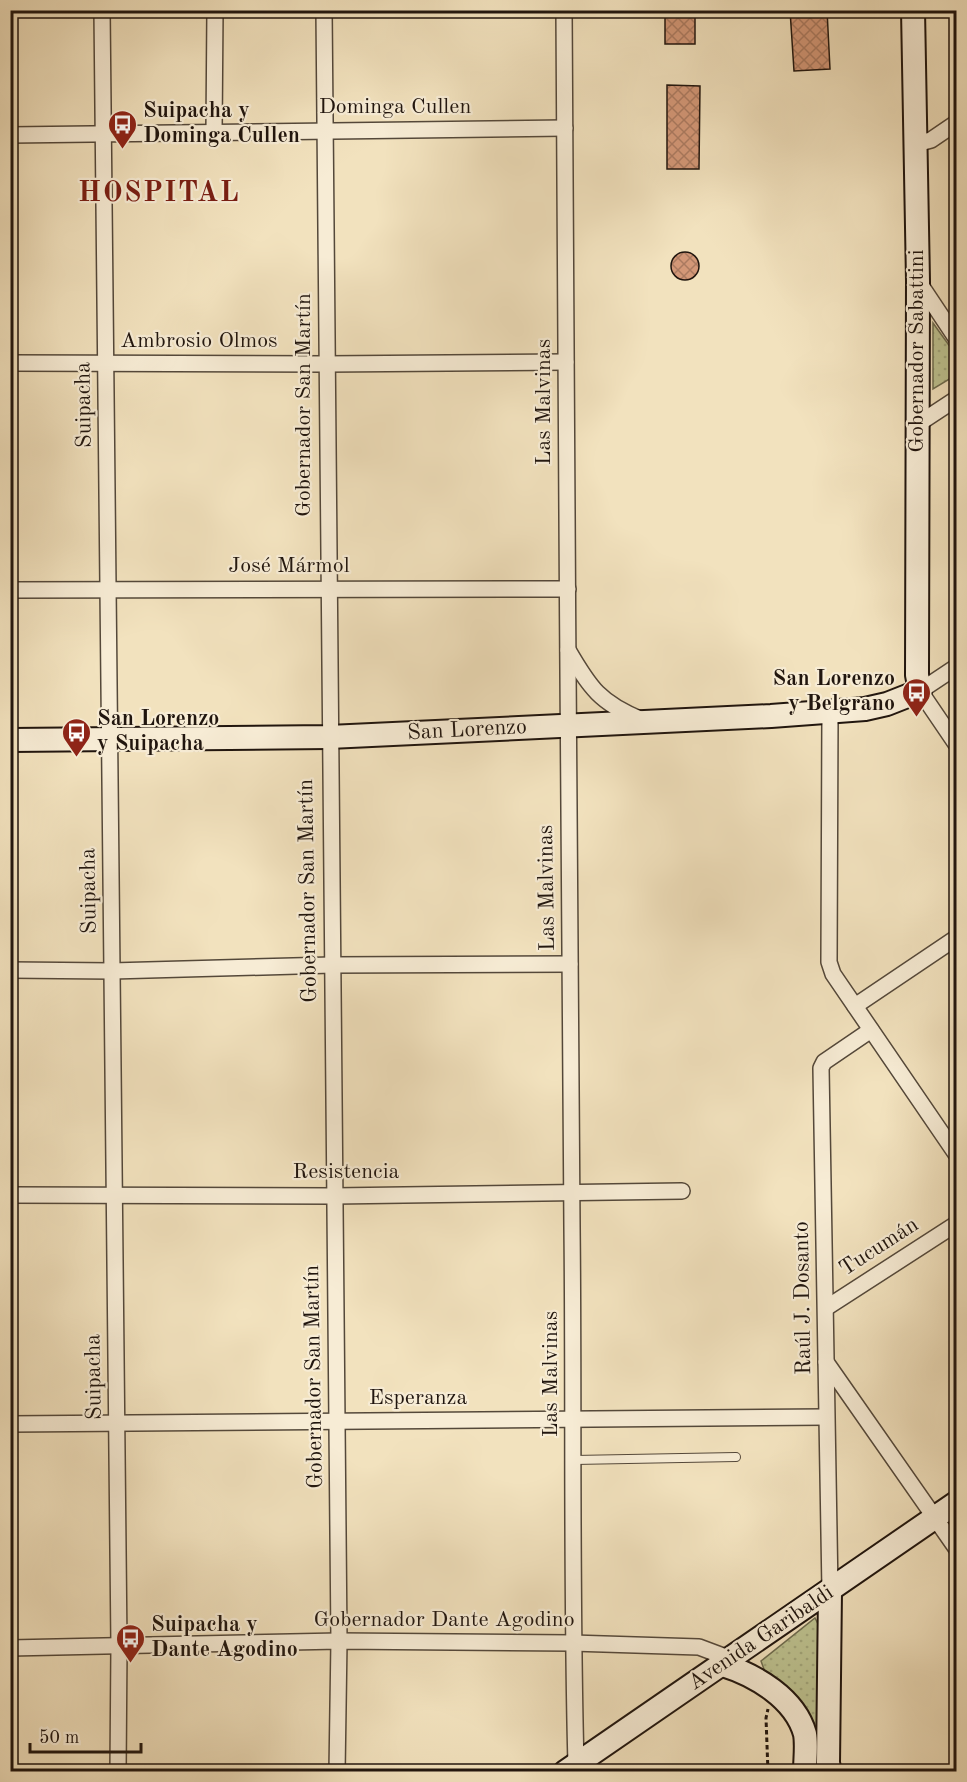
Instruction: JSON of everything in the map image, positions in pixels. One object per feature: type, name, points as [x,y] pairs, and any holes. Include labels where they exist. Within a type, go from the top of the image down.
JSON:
[{"type":"main road","name":"Gobernador Sabattini","points":[[914,10],[918,281],[917,675],[920,691]]},
{"type":"main road","name":"San Lorenzo","points":[[10,740],[329,737],[830,713],[887,704],[920,691]]},
{"type":"main road","name":"Avenida Garibaldi","points":[[571,1768],[957,1503]]},
{"type":"main road","points":[[830,1591],[828,1763],[830,1772]]},
{"type":"main road","points":[[731,1659],[782,1699],[802,1727],[805,1736],[805,1772]]},
{"type":"street","name":"Suipacha","points":[[102,10],[117,1423],[118,1772]]},
{"type":"street","points":[[214,10],[214,132]]},
{"type":"street","name":"Gobernador San Martín","points":[[324,10],[339,1641],[337,1772]]},
{"type":"street","name":"Las Malvinas","points":[[564,10],[567,726],[574,1420],[571,1768]]},
{"type":"street","points":[[916,144],[931,140],[957,123]]},
{"type":"street","name":"Dominga Cullen","points":[[10,135],[565,128]]},
{"type":"street","points":[[918,281],[957,338]]},
{"type":"street","name":"Ambrosio Olmos","points":[[10,363],[566,362]]},
{"type":"street","points":[[918,424],[957,399]]},
{"type":"street","name":"José Mármol","points":[[10,590],[568,589]]},
{"type":"street","points":[[567,649],[592,689],[606,702],[620,711],[648,722]]},
{"type":"street","points":[[957,666],[920,691],[957,744]]},
{"type":"street","points":[[830,713],[829,962],[832,974],[957,1154]]},
{"type":"street","points":[[855,1006],[957,938]]},
{"type":"street","points":[[10,970],[112,971],[332,964],[570,964]]},
{"type":"street","name":"Raúl J. Dosanto","points":[[830,1591],[821,1068],[824,1062],[871,1030]]},
{"type":"street","name":"Resistencia","points":[[10,1195],[334,1196],[682,1191]]},
{"type":"street","name":"Tucumán","points":[[826,1308],[957,1224]]},
{"type":"street","points":[[826,1362],[957,1548]]},
{"type":"street","name":"Esperanza","points":[[10,1424],[826,1417]]},
{"type":"street","name":"Gobernador Dante Agodino","points":[[10,1648],[339,1641],[572,1643],[699,1647],[731,1659]]},
{"type":"lane","points":[[574,1460],[736,1457]]},
{"type":"path","points":[[766,1686],[768,1772]]},
{"type":"green space","points":[[933,323],[956,355],[956,375],[933,389]]},
{"type":"green space","points":[[815,1618],[820,1628],[817,1733],[765,1672],[761,1661]]},
{"type":"building","points":[[665,10],[695,10],[695,44],[665,44]]},
{"type":"building","points":[[790,10],[827,10],[830,69],[794,71]]},
{"type":"building","points":[[667,85],[700,86],[699,169],[667,169]]},
{"type":"building","points":[[685,252],[695,256],[699,266],[695,276],[685,280],[675,276],[671,266],[675,256]]},
{"type":"place","name":"Suipacha y Dominga Cullen","points":[[122,150]]},
{"type":"place","name":"San Lorenzo y Belgrano","points":[[916,718]]},
{"type":"place","name":"San Lorenzo y Suipacha","points":[[76,758]]},
{"type":"place","name":"Suipacha y Dante Agodino","points":[[130,1664]]},
{"type":"district","name":"HOSPITAL","points":[[159,194]]}]
